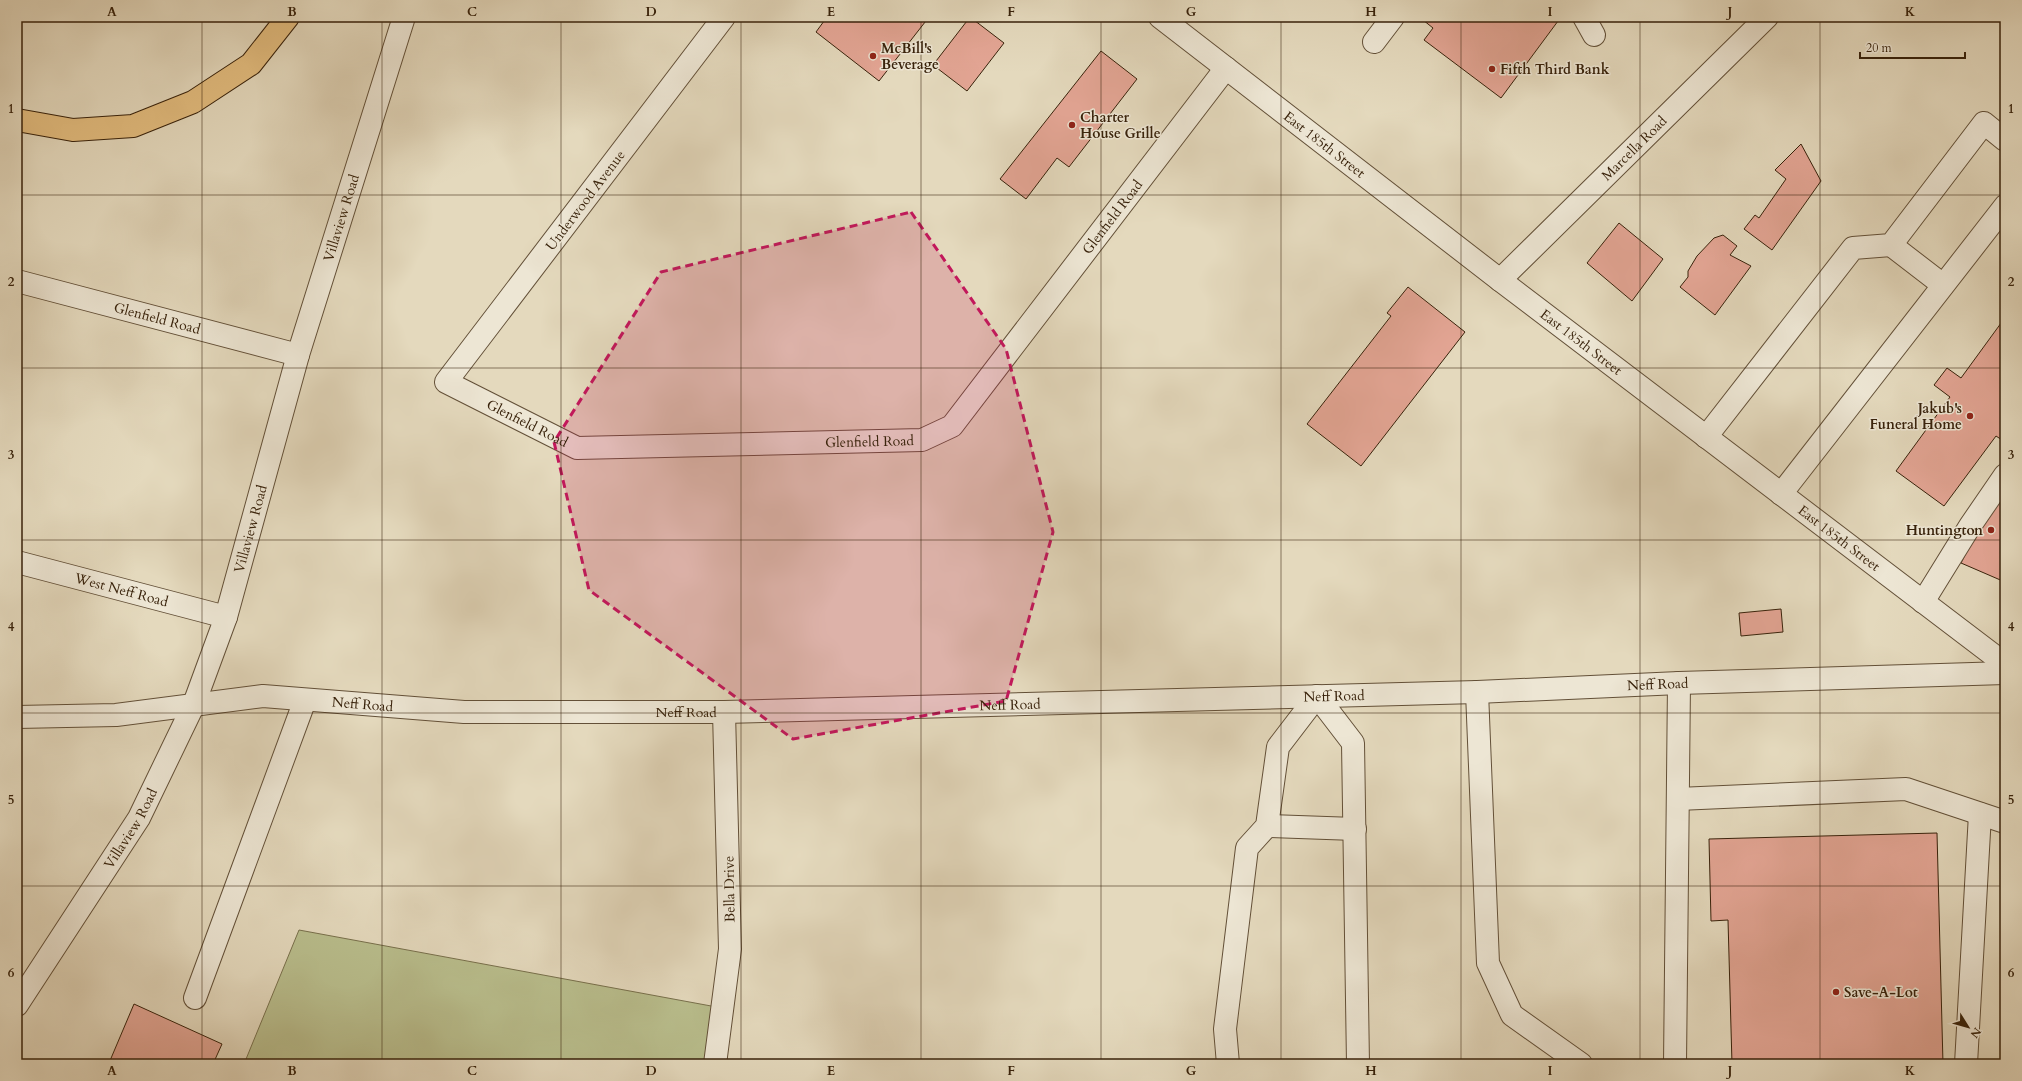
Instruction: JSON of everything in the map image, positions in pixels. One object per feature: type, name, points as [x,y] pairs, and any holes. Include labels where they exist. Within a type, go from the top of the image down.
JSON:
[{"type":"highway","points":[[17,120],[73,130],[133,126],[193,102],[251,64],[288,17]]},
{"type":"street","name":"Villaview Road","points":[[17,1005],[139,818],[194,704],[226,617],[298,355],[404,17]]},
{"type":"street","name":"Underwood Avenue","points":[[446,382],[724,17]]},
{"type":"street","name":"East 185th Street","points":[[1160,17],[1500,280],[2005,664]]},
{"type":"street","points":[[1374,42],[1393,17]]},
{"type":"street","name":"Marcella Road","points":[[1500,280],[1767,17]]},
{"type":"street","name":"Glenfield Road","points":[[446,382],[577,448],[922,440],[952,426],[1226,68]]},
{"type":"street","points":[[1891,245],[1984,123],[2005,140]]},
{"type":"street","points":[[1782,494],[2005,206]]},
{"type":"street","points":[[1706,437],[1853,248],[1891,245],[1944,285]]},
{"type":"street","name":"Glenfield Road","points":[[17,281],[298,355]]},
{"type":"street","points":[[1923,602],[1970,526],[2005,474]]},
{"type":"street","name":"West Neff Road","points":[[17,562],[226,617]]},
{"type":"street","name":"Neff Road","points":[[17,717],[116,715],[263,696],[464,712],[724,712],[1477,692],[1679,683],[2005,674]]},
{"type":"street","points":[[1675,1064],[1679,683]]},
{"type":"street","points":[[1477,692],[1488,963],[1512,1015],[1581,1064]]},
{"type":"street","points":[[1228,1064],[1225,1029],[1247,848],[1267,826],[1278,747],[1318,696],[1353,743],[1358,1064]]},
{"type":"street","points":[[195,998],[305,700]]},
{"type":"street","name":"Bella Drive","points":[[720,1063],[730,949],[724,712]]},
{"type":"street","points":[[1678,799],[1906,789],[2005,822]]},
{"type":"street","points":[[1966,1064],[1980,814]]},
{"type":"street","points":[[1267,826],[1355,829]]},
{"type":"highlighted area","points":[[911,212],[1006,349],[1053,532],[1006,701],[793,739],[589,590],[554,442],[661,272]]},
{"type":"green space","points":[[299,930],[722,1008],[715,1064],[244,1064]]},
{"type":"building","name":"McBill's Beverage","points":[[827,17],[929,17],[879,81],[816,32]]},
{"type":"building","points":[[970,17],[1004,43],[967,91],[933,65]]},
{"type":"building","name":"Fifth Third Bank","points":[[1425,17],[1561,17],[1501,98],[1424,40],[1433,28],[1423,20]]},
{"type":"building","name":"Charter House Grille","points":[[1101,51],[1137,79],[1069,167],[1057,158],[1026,199],[1000,179]]},
{"type":"building","points":[[1801,144],[1821,181],[1772,250],[1744,229],[1755,215],[1759,218],[1786,179],[1775,170]]},
{"type":"building","points":[[1619,223],[1663,259],[1632,301],[1587,263]]},
{"type":"building","points":[[1723,235],[1737,246],[1730,255],[1751,266],[1715,315],[1680,287],[1688,277],[1688,271],[1697,256],[1714,238]]},
{"type":"building","points":[[1408,287],[1465,332],[1361,466],[1307,424],[1391,316],[1387,313]]},
{"type":"building","name":"Jakub's Funeral Home","points":[[2004,319],[2005,442],[1996,436],[1944,506],[1896,471],[1950,397],[1934,385],[1947,368],[1961,378]]},
{"type":"building","name":"Huntington","points":[[2005,492],[2005,582],[1961,563],[1994,496]]},
{"type":"building","points":[[1781,609],[1783,632],[1741,636],[1739,613]]},
{"type":"building","name":"Save-A-Lot","points":[[1937,833],[1943,1064],[1732,1064],[1728,920],[1711,921],[1709,839]]},
{"type":"building","points":[[134,1004],[222,1044],[213,1064],[109,1063]]},
{"type":"place","name":"McBill's Beverage","points":[[873,56]]},
{"type":"place","name":"Fifth Third Bank","points":[[1492,69]]},
{"type":"place","name":"Charter House Grille","points":[[1072,125]]},
{"type":"place","name":"Jakub's Funeral Home","points":[[1970,416]]},
{"type":"place","name":"Huntington","points":[[1991,530]]},
{"type":"place","name":"Save-A-Lot","points":[[1836,992]]}]
